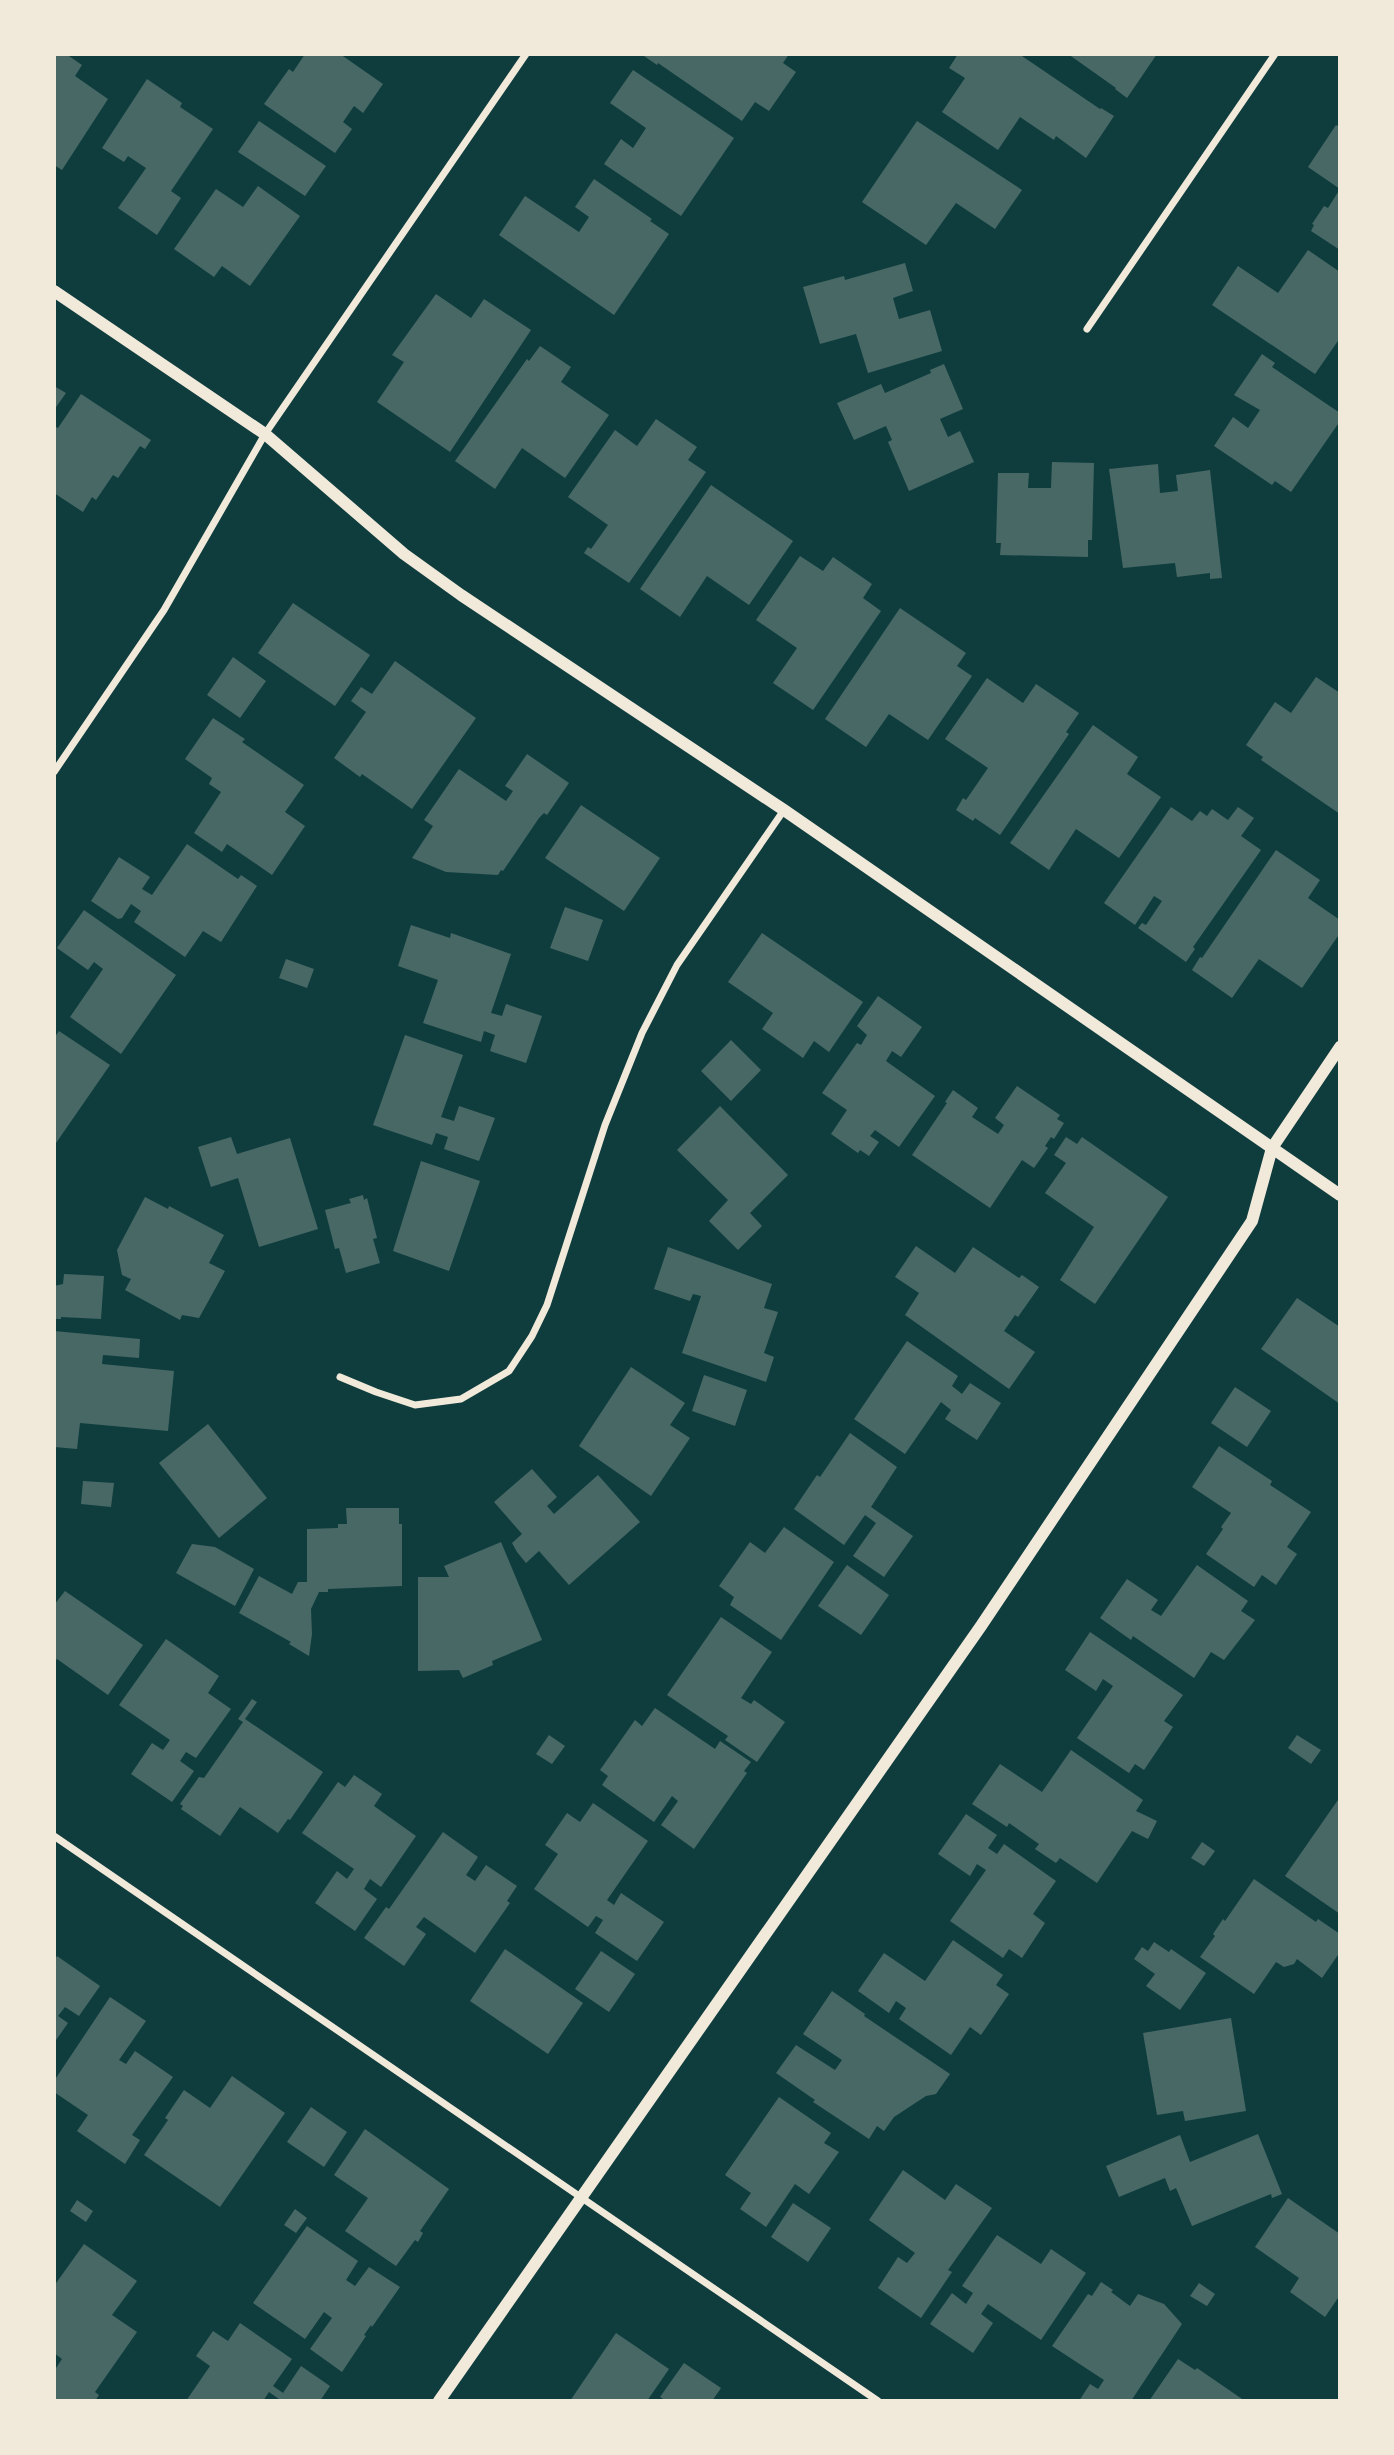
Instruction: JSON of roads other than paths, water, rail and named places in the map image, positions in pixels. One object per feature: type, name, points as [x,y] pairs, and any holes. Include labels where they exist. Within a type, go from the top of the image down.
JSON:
[{"type":"street","points":[[54,772],[164,610],[265,434],[526,54]]},
{"type":"street","points":[[1087,329],[1275,54]]},
{"type":"street","points":[[54,290],[265,434],[404,554],[461,595],[784,810],[1340,1195]]},
{"type":"street","points":[[340,1377],[415,1405],[461,1399],[509,1371],[532,1336],[547,1305],[605,1125],[642,1033],[677,965],[784,810]]},
{"type":"street","points":[[439,2401],[981,1626],[1252,1221],[1272,1148],[1340,1048]]},
{"type":"street","points":[[54,1836],[878,2401]]}]
